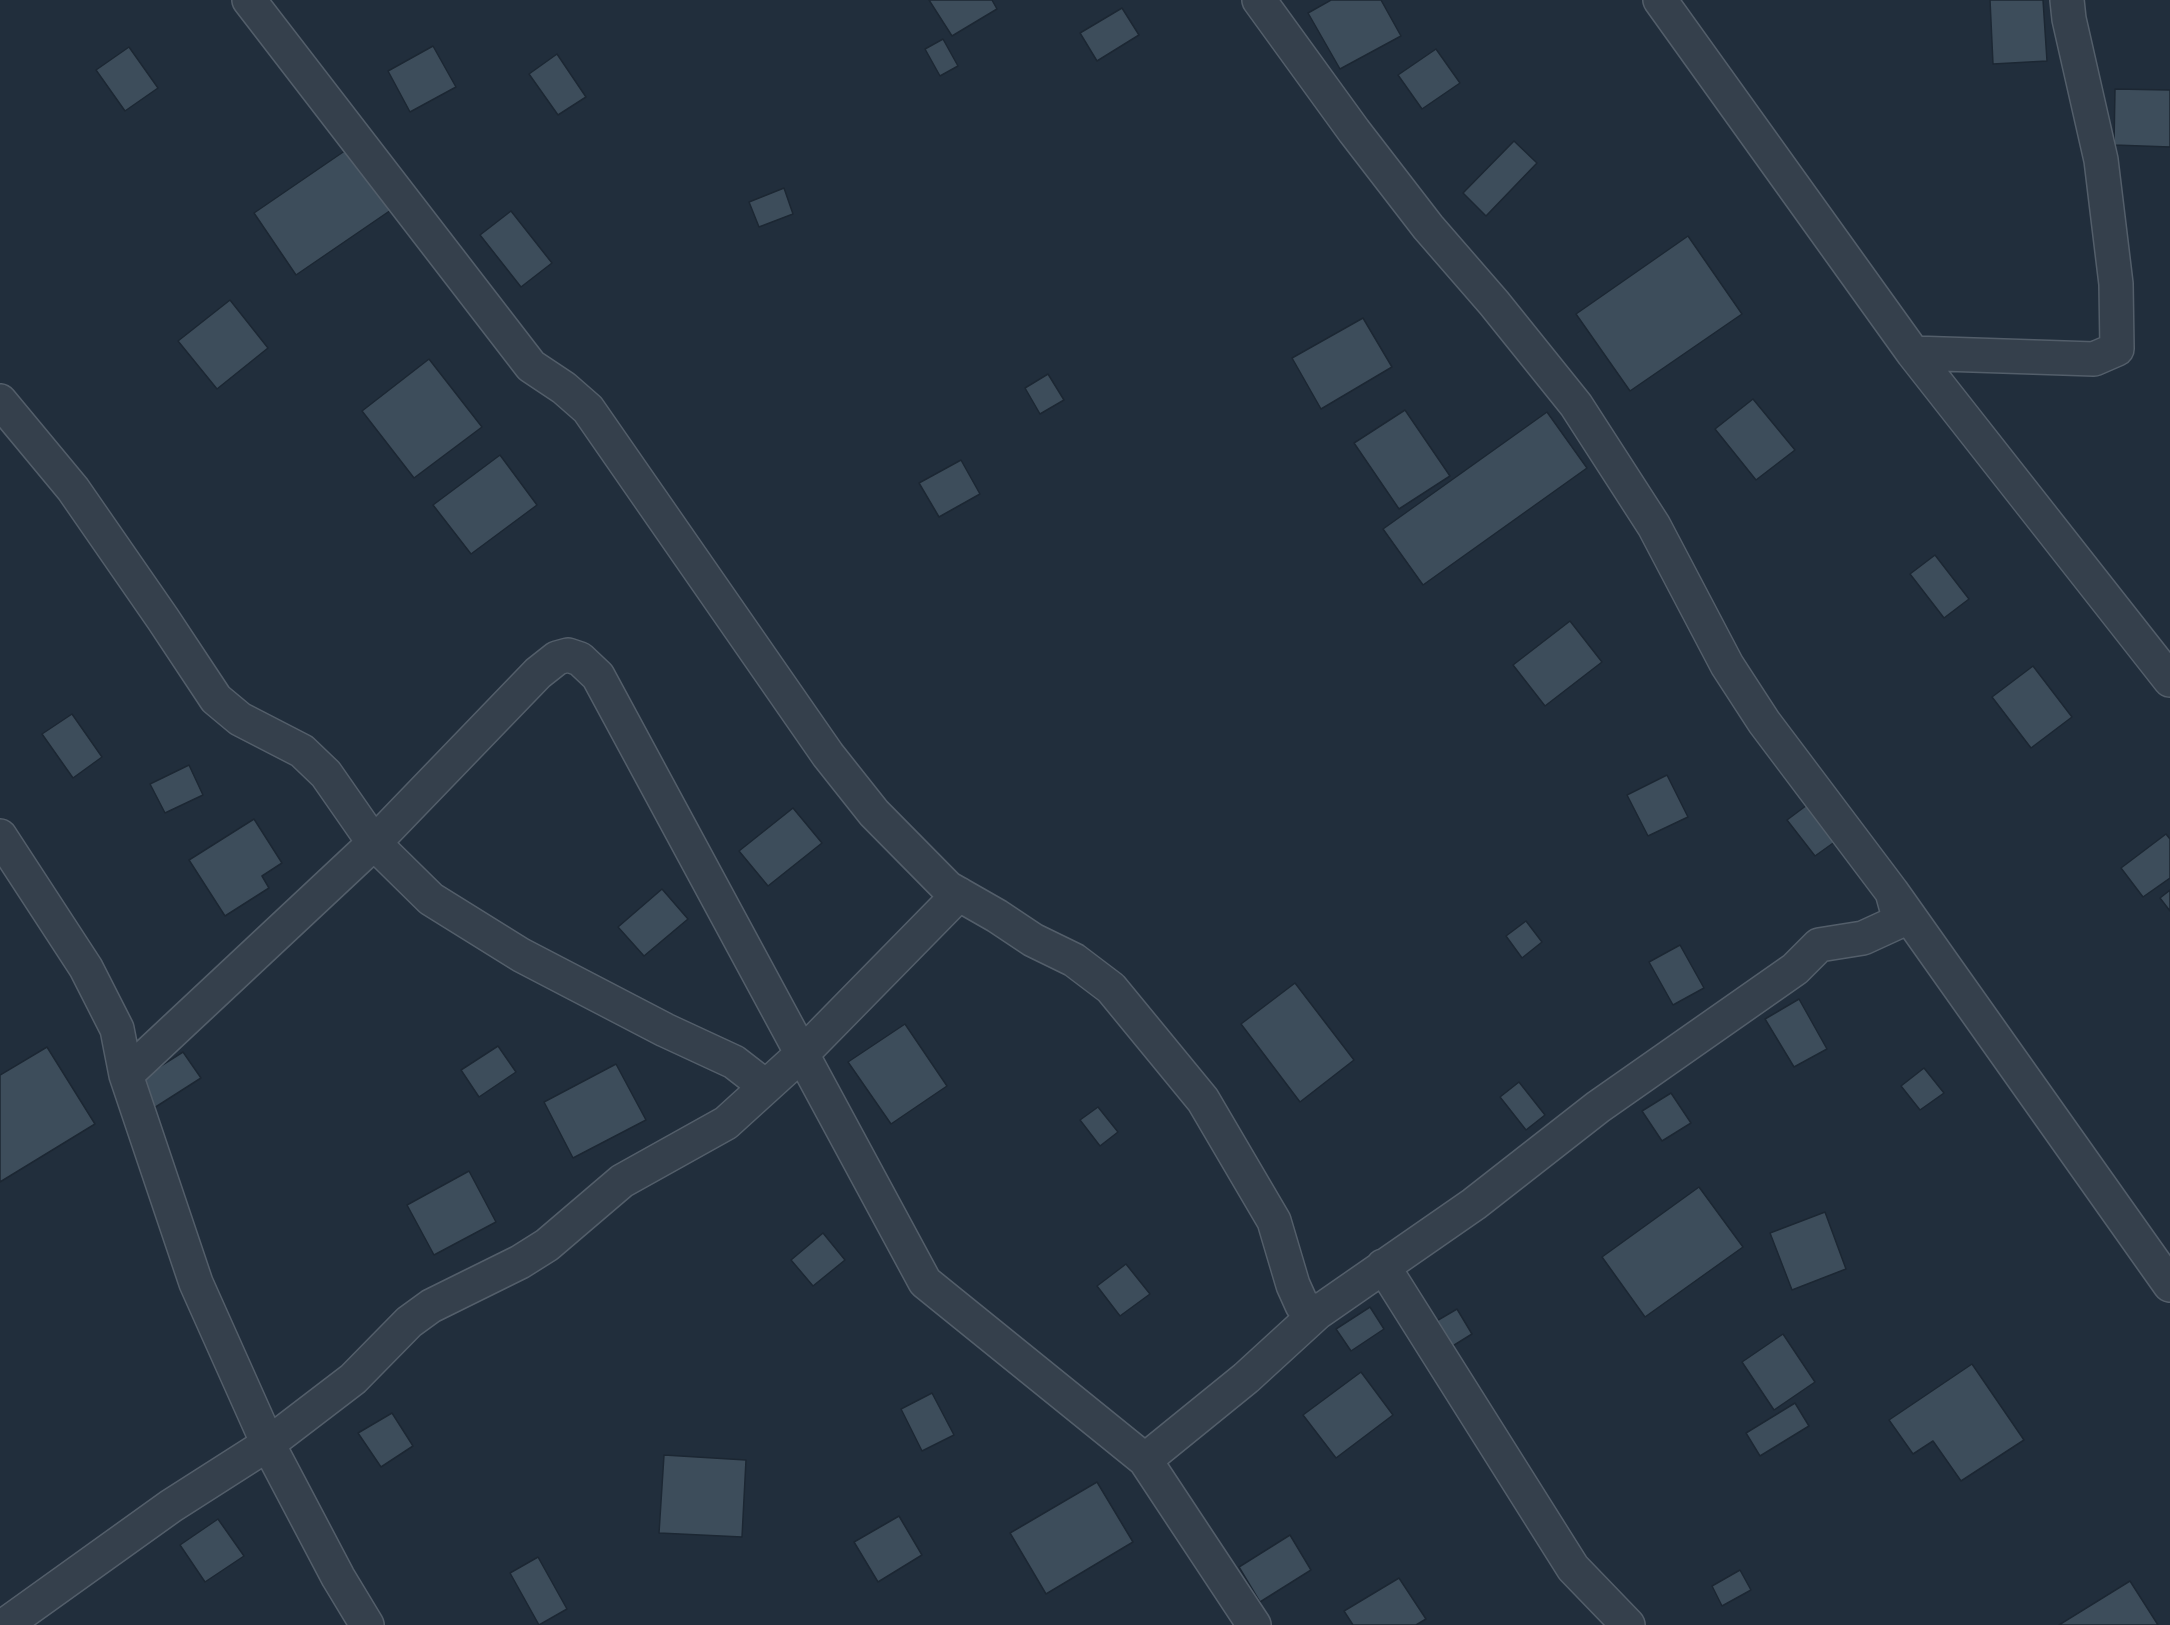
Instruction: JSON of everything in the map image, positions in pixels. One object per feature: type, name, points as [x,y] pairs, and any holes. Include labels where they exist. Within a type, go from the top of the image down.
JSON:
[{"type":"street","points":[[249,0],[531,366],[564,388],[588,409],[828,755],[874,813],[948,888],[1033,940],[1074,960],[1111,988],[1203,1100],[1274,1221],[1293,1285],[1302,1305],[1317,1313]]},
{"type":"street","points":[[1259,0],[1354,131],[1428,227],[1494,303],[1576,405],[1654,526],[1739,684],[1787,754],[1892,892],[2170,1285]]},
{"type":"street","points":[[1660,0],[1913,353],[2170,680]]},
{"type":"street","points":[[1913,353],[2094,359],[2117,349],[2116,284],[2101,160],[2069,19],[2067,0]]},
{"type":"street","points":[[0,401],[73,489],[216,699],[240,719],[302,751],[326,774],[374,843],[431,899],[520,955],[664,1030],[734,1062],[765,1086]]},
{"type":"street","points":[[126,1075],[374,843],[538,674],[556,658],[568,655],[580,659],[598,676],[925,1282],[1145,1460],[1254,1625]]},
{"type":"street","points":[[0,836],[86,968],[117,1029],[126,1075],[196,1283],[268,1444],[338,1577],[367,1625]]},
{"type":"street","points":[[1145,1460],[1246,1378],[1317,1313],[1474,1204],[1598,1107],[1794,969],[1819,945],[1863,938],[1900,921],[1892,892]]},
{"type":"street","points":[[5,1625],[171,1506],[268,1444],[353,1379],[409,1322],[431,1306],[520,1262],[547,1245],[622,1181],[726,1123],[803,1053],[959,894]]},
{"type":"street","points":[[1383,1266],[1573,1568],[1628,1625]]},
{"type":"building","points":[[929,0],[992,0],[997,9],[952,36]]},
{"type":"building","points":[[1331,0],[1381,0],[1401,36],[1340,69],[1308,13]]},
{"type":"building","points":[[1990,0],[2043,0],[2047,61],[1993,64]]},
{"type":"building","points":[[1122,8],[1139,35],[1097,61],[1080,33]]},
{"type":"building","points":[[943,39],[958,66],[940,76],[925,49]]},
{"type":"building","points":[[433,46],[456,87],[410,112],[388,71]]},
{"type":"building","points":[[129,47],[158,88],[125,111],[96,70]]},
{"type":"building","points":[[1436,49],[1460,83],[1422,109],[1398,75]]},
{"type":"building","points":[[557,54],[586,97],[558,115],[529,74]]},
{"type":"building","points":[[2115,89],[2170,90],[2170,147],[2114,145]]},
{"type":"building","points":[[1514,141],[1537,163],[1486,216],[1463,193]]},
{"type":"building","points":[[349,148],[391,210],[296,275],[254,213]]},
{"type":"building","points":[[784,188],[793,214],[759,227],[749,202]]},
{"type":"building","points":[[511,211],[552,263],[521,287],[480,235]]},
{"type":"building","points":[[1688,236],[1742,314],[1630,391],[1576,314]]},
{"type":"building","points":[[230,300],[268,348],[217,389],[178,341]]},
{"type":"building","points":[[1363,318],[1392,367],[1321,409],[1292,358]]},
{"type":"building","points":[[429,359],[482,427],[414,478],[362,411]]},
{"type":"building","points":[[1048,374],[1064,400],[1040,414],[1025,388]]},
{"type":"building","points":[[1753,399],[1795,450],[1756,480],[1715,429]]},
{"type":"building","points":[[1405,410],[1450,476],[1399,509],[1354,443]]},
{"type":"building","points":[[1547,412],[1587,468],[1423,585],[1383,529]]},
{"type":"building","points":[[500,455],[537,505],[471,554],[433,505]]},
{"type":"building","points":[[961,460],[980,494],[939,517],[919,483]]},
{"type":"building","points":[[1935,555],[1969,599],[1944,618],[1910,574]]},
{"type":"building","points":[[1570,621],[1602,662],[1545,706],[1513,665]]},
{"type":"building","points":[[2033,666],[2072,717],[2031,748],[1992,697]]},
{"type":"building","points":[[72,714],[102,757],[73,778],[42,734]]},
{"type":"building","points":[[189,765],[203,795],[165,813],[150,784]]},
{"type":"building","points":[[1667,775],[1688,817],[1648,836],[1627,795]]},
{"type":"building","points":[[1807,805],[1836,841],[1815,856],[1787,820]]},
{"type":"building","points":[[793,808],[822,843],[768,886],[739,851]]},
{"type":"building","points":[[254,819],[282,863],[262,876],[269,888],[225,916],[189,860]]},
{"type":"building","points":[[2166,834],[2170,839],[2170,878],[2143,897],[2121,868]]},
{"type":"building","points":[[662,889],[688,919],[644,956],[618,927]]},
{"type":"building","points":[[2170,890],[2170,911],[2160,898]]},
{"type":"building","points":[[1526,921],[1542,942],[1522,958],[1506,936]]},
{"type":"building","points":[[1680,945],[1704,988],[1673,1005],[1649,962]]},
{"type":"building","points":[[1295,983],[1354,1060],[1300,1102],[1241,1024]]},
{"type":"building","points":[[1799,999],[1827,1049],[1794,1067],[1765,1019]]},
{"type":"building","points":[[905,1024],[947,1086],[891,1124],[848,1062]]},
{"type":"building","points":[[498,1046],[516,1072],[479,1097],[461,1070]]},
{"type":"building","points":[[47,1047],[95,1124],[0,1182],[0,1075]]},
{"type":"building","points":[[183,1052],[201,1078],[154,1108],[137,1081]]},
{"type":"building","points":[[616,1064],[646,1120],[573,1158],[544,1102]]},
{"type":"building","points":[[1924,1068],[1944,1093],[1920,1110],[1901,1086]]},
{"type":"building","points":[[1519,1082],[1545,1115],[1526,1130],[1500,1097]]},
{"type":"building","points":[[1671,1093],[1691,1123],[1662,1141],[1642,1111]]},
{"type":"building","points":[[1098,1107],[1118,1132],[1100,1146],[1080,1120]]},
{"type":"building","points":[[469,1171],[496,1222],[434,1255],[407,1205]]},
{"type":"building","points":[[1699,1187],[1743,1247],[1645,1317],[1602,1257]]},
{"type":"building","points":[[1825,1212],[1846,1269],[1792,1290],[1770,1233]]},
{"type":"building","points":[[823,1233],[845,1260],[813,1286],[791,1260]]},
{"type":"building","points":[[1126,1264],[1150,1294],[1120,1316],[1097,1286]]},
{"type":"building","points":[[1370,1307],[1384,1329],[1351,1351],[1336,1329]]},
{"type":"building","points":[[1457,1309],[1472,1334],[1443,1352],[1428,1326]]},
{"type":"building","points":[[1783,1334],[1815,1382],[1774,1410],[1742,1362]]},
{"type":"building","points":[[1972,1364],[2024,1440],[1961,1481],[1933,1441],[1913,1454],[1889,1420]]},
{"type":"building","points":[[1361,1372],[1393,1415],[1336,1458],[1303,1415]]},
{"type":"building","points":[[932,1393],[954,1435],[922,1451],[901,1409]]},
{"type":"building","points":[[1795,1403],[1809,1426],[1760,1456],[1746,1433]]},
{"type":"building","points":[[392,1413],[413,1446],[381,1467],[358,1433]]},
{"type":"building","points":[[664,1455],[746,1460],[742,1537],[659,1533]]},
{"type":"building","points":[[1097,1482],[1133,1542],[1046,1594],[1010,1533]]},
{"type":"building","points":[[899,1516],[922,1555],[878,1582],[854,1542]]},
{"type":"building","points":[[218,1519],[244,1556],[205,1582],[180,1545]]},
{"type":"building","points":[[1290,1535],[1311,1570],[1260,1602],[1239,1567]]},
{"type":"building","points":[[538,1557],[567,1609],[539,1625],[510,1573]]},
{"type":"building","points":[[1740,1570],[1751,1590],[1722,1606],[1712,1586]]},
{"type":"building","points":[[1399,1578],[1426,1619],[1416,1625],[1353,1625],[1344,1611]]},
{"type":"building","points":[[2130,1581],[2158,1625],[2059,1625]]}]
